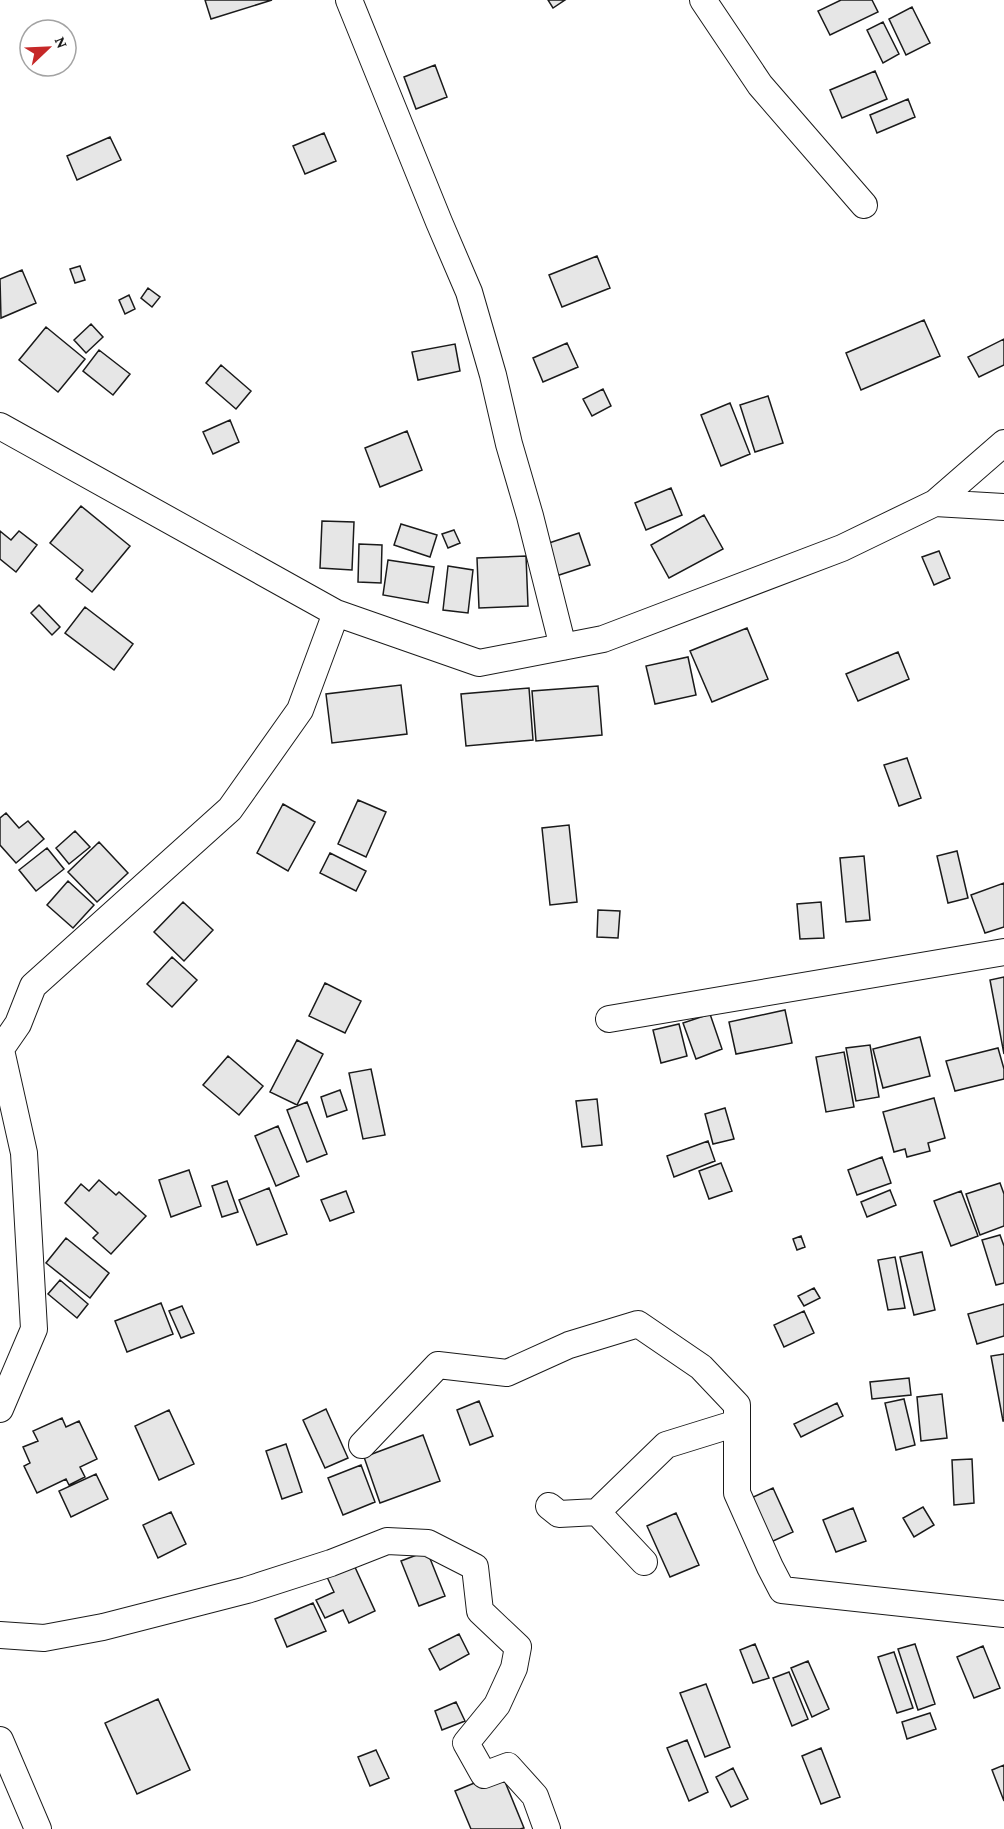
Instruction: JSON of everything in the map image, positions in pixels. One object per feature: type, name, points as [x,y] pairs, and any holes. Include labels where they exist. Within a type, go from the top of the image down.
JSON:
[{"type":"street","points":[[349,0],[469,292],[494,375],[509,444],[563,647]]},
{"type":"street","points":[[703,0],[760,85],[864,205]]},
{"type":"street","points":[[0,426],[336,613],[479,663],[603,639],[842,548],[935,503],[1004,443]]},
{"type":"street","points":[[935,503],[1004,507]]},
{"type":"street","points":[[0,1409],[34,1329],[24,1153],[0,1050],[18,1024],[33,986],[230,809],[300,710],[336,613]]},
{"type":"street","points":[[609,1019],[1004,952]]},
{"type":"street","points":[[362,1445],[438,1365],[507,1373],[569,1345],[638,1324],[701,1367],[737,1405],[737,1493],[782,1590],[1004,1614]]},
{"type":"street","points":[[549,1506],[559,1514],[597,1512],[666,1445],[737,1424]]},
{"type":"street","points":[[597,1512],[644,1562]]},
{"type":"street","points":[[0,1635],[44,1638],[103,1627],[247,1590],[331,1563],[387,1541],[428,1543],[475,1567],[480,1611],[518,1647],[514,1668],[497,1705],[466,1743],[484,1774],[508,1766],[535,1796],[547,1829]]},
{"type":"street","points":[[0,1740],[39,1829]]},
{"type":"building","points":[[205,0],[272,0],[211,19]]},
{"type":"building","points":[[548,0],[565,0],[553,8]]},
{"type":"building","points":[[841,0],[872,0],[878,12],[830,35],[818,11]]},
{"type":"building","points":[[912,7],[930,43],[906,55],[889,19]]},
{"type":"building","points":[[883,22],[899,54],[883,63],[867,30]]},
{"type":"building","points":[[435,65],[447,97],[416,109],[404,77]]},
{"type":"building","points":[[875,71],[887,99],[842,118],[830,90]]},
{"type":"building","points":[[908,99],[915,117],[877,133],[870,115]]},
{"type":"building","points":[[324,133],[336,161],[305,174],[293,146]]},
{"type":"building","points":[[110,137],[121,160],[77,180],[67,156]]},
{"type":"building","points":[[597,256],[610,288],[562,307],[549,275]]},
{"type":"building","points":[[80,266],[85,280],[75,283],[70,269]]},
{"type":"building","points":[[22,270],[36,303],[1,318],[0,279]]},
{"type":"building","points":[[148,288],[160,297],[152,307],[141,298]]},
{"type":"building","points":[[129,295],[135,309],[125,314],[119,300]]},
{"type":"building","points":[[924,320],[940,356],[861,390],[846,353]]},
{"type":"building","points":[[91,324],[103,337],[86,353],[74,340]]},
{"type":"building","points":[[46,327],[85,359],[58,392],[19,360]]},
{"type":"building","points":[[1004,339],[1004,365],[979,377],[968,357]]},
{"type":"building","points":[[567,343],[578,367],[543,382],[533,358]]},
{"type":"building","points":[[455,344],[460,371],[418,380],[412,352]]},
{"type":"building","points":[[99,350],[130,374],[113,395],[83,371]]},
{"type":"building","points":[[221,365],[251,391],[236,409],[206,383]]},
{"type":"building","points":[[603,389],[611,406],[592,416],[583,399]]},
{"type":"building","points":[[768,396],[783,443],[755,452],[740,405]]},
{"type":"building","points":[[730,403],[750,454],[721,466],[701,415]]},
{"type":"building","points":[[230,420],[239,442],[213,454],[203,432]]},
{"type":"building","points":[[407,431],[422,470],[380,487],[365,448]]},
{"type":"building","points":[[671,488],[682,515],[646,530],[635,503]]},
{"type":"building","points":[[81,506],[130,546],[92,592],[76,579],[83,570],[50,543]]},
{"type":"building","points":[[704,515],[723,549],[669,578],[651,545]]},
{"type":"building","points":[[322,521],[354,522],[352,570],[320,568]]},
{"type":"building","points":[[401,524],[437,535],[430,557],[394,545]]},
{"type":"building","points":[[454,530],[460,543],[448,548],[442,534]]},
{"type":"building","points":[[0,531],[11,540],[19,531],[37,545],[16,572],[0,559]]},
{"type":"building","points":[[579,533],[590,565],[553,577],[543,545]]},
{"type":"building","points":[[359,544],[382,545],[381,583],[358,582]]},
{"type":"building","points":[[939,551],[950,578],[934,585],[922,557]]},
{"type":"building","points":[[526,556],[528,606],[479,608],[477,558]]},
{"type":"building","points":[[388,560],[434,567],[428,603],[383,595]]},
{"type":"building","points":[[448,566],[473,570],[468,613],[443,610]]},
{"type":"building","points":[[39,605],[60,627],[52,635],[31,613]]},
{"type":"building","points":[[85,607],[133,644],[114,670],[65,633]]},
{"type":"building","points":[[747,628],[768,679],[712,702],[690,651]]},
{"type":"building","points":[[898,652],[909,679],[858,701],[846,674]]},
{"type":"building","points":[[688,657],[696,695],[655,704],[646,666]]},
{"type":"building","points":[[401,685],[407,734],[332,743],[326,694]]},
{"type":"building","points":[[598,686],[602,735],[536,741],[532,691]]},
{"type":"building","points":[[529,688],[533,740],[466,746],[461,694]]},
{"type":"building","points":[[907,758],[921,798],[899,806],[884,765]]},
{"type":"building","points":[[358,800],[386,812],[366,857],[338,844]]},
{"type":"building","points":[[283,804],[315,822],[288,871],[257,853]]},
{"type":"building","points":[[6,813],[19,828],[28,821],[44,839],[16,863],[0,845],[0,818]]},
{"type":"building","points":[[569,825],[577,902],[550,905],[542,828]]},
{"type":"building","points":[[75,831],[90,847],[69,864],[56,848]]},
{"type":"building","points":[[99,842],[128,873],[97,902],[68,872]]},
{"type":"building","points":[[47,848],[64,869],[36,891],[19,870]]},
{"type":"building","points":[[957,851],[968,898],[948,903],[937,856]]},
{"type":"building","points":[[330,853],[366,871],[356,891],[320,873]]},
{"type":"building","points":[[864,856],[870,920],[846,922],[840,858]]},
{"type":"building","points":[[68,881],[94,905],[73,928],[47,905]]},
{"type":"building","points":[[1004,883],[1004,927],[985,933],[971,895]]},
{"type":"building","points":[[183,902],[213,930],[184,961],[154,932]]},
{"type":"building","points":[[821,902],[824,938],[800,939],[797,904]]},
{"type":"building","points":[[598,910],[620,911],[618,938],[597,937]]},
{"type":"building","points":[[172,957],[197,980],[172,1007],[147,984]]},
{"type":"building","points":[[1004,977],[1004,1054],[990,980]]},
{"type":"building","points":[[325,983],[361,1001],[345,1033],[309,1016]]},
{"type":"building","points":[[785,1010],[792,1043],[736,1054],[729,1022]]},
{"type":"building","points":[[710,1014],[722,1049],[696,1059],[683,1023]]},
{"type":"building","points":[[679,1024],[687,1056],[661,1063],[653,1030]]},
{"type":"building","points":[[920,1037],[930,1076],[883,1088],[873,1049]]},
{"type":"building","points":[[297,1040],[323,1054],[297,1105],[270,1092]]},
{"type":"building","points":[[870,1045],[879,1097],[856,1101],[846,1048]]},
{"type":"building","points":[[998,1048],[1004,1069],[1004,1079],[955,1091],[946,1061]]},
{"type":"building","points":[[844,1052],[854,1107],[826,1112],[816,1057]]},
{"type":"building","points":[[228,1056],[263,1086],[239,1115],[203,1085]]},
{"type":"building","points":[[371,1069],[385,1135],[363,1139],[349,1073]]},
{"type":"building","points":[[340,1090],[347,1110],[327,1117],[321,1097]]},
{"type":"building","points":[[934,1098],[945,1138],[928,1143],[930,1151],[907,1157],[905,1149],[894,1152],[883,1112]]},
{"type":"building","points":[[597,1099],[602,1145],[582,1147],[576,1101]]},
{"type":"building","points":[[307,1102],[327,1154],[307,1162],[287,1110]]},
{"type":"building","points":[[725,1108],[734,1139],[713,1144],[705,1114]]},
{"type":"building","points":[[278,1126],[299,1176],[276,1186],[255,1136]]},
{"type":"building","points":[[708,1141],[715,1161],[674,1177],[667,1156]]},
{"type":"building","points":[[882,1157],[891,1183],[857,1195],[848,1170]]},
{"type":"building","points":[[721,1163],[732,1191],[709,1199],[699,1171]]},
{"type":"building","points":[[189,1170],[201,1206],[171,1217],[159,1180]]},
{"type":"building","points":[[99,1180],[116,1195],[119,1192],[146,1216],[111,1254],[93,1238],[98,1233],[65,1203],[81,1184],[89,1191]]},
{"type":"building","points":[[227,1181],[238,1212],[222,1217],[212,1186]]},
{"type":"building","points":[[1000,1183],[1004,1194],[1004,1226],[980,1235],[966,1194]]},
{"type":"building","points":[[269,1188],[287,1234],[257,1245],[239,1200]]},
{"type":"building","points":[[890,1190],[896,1205],[867,1217],[861,1202]]},
{"type":"building","points":[[346,1191],[354,1212],[330,1221],[321,1200]]},
{"type":"building","points":[[961,1191],[978,1236],[951,1246],[934,1201]]},
{"type":"building","points":[[1000,1235],[1004,1246],[1004,1283],[996,1285],[982,1240]]},
{"type":"building","points":[[801,1236],[805,1247],[797,1250],[793,1239]]},
{"type":"building","points":[[66,1238],[109,1273],[90,1298],[46,1263]]},
{"type":"building","points":[[922,1252],[935,1310],[914,1315],[900,1257]]},
{"type":"building","points":[[895,1257],[905,1308],[888,1310],[878,1260]]},
{"type":"building","points":[[60,1280],[88,1304],[77,1318],[48,1294]]},
{"type":"building","points":[[814,1288],[820,1298],[804,1306],[798,1296]]},
{"type":"building","points":[[161,1303],[173,1334],[127,1352],[115,1321]]},
{"type":"building","points":[[1004,1304],[1004,1336],[977,1344],[968,1314]]},
{"type":"building","points":[[182,1306],[194,1333],[181,1338],[169,1311]]},
{"type":"building","points":[[804,1311],[814,1333],[784,1347],[774,1325]]},
{"type":"building","points":[[1004,1354],[1004,1421],[1003,1421],[991,1356]]},
{"type":"building","points":[[909,1378],[911,1395],[872,1399],[870,1382]]},
{"type":"building","points":[[942,1394],[947,1438],[921,1441],[917,1397]]},
{"type":"building","points":[[904,1399],[915,1445],[896,1450],[885,1403]]},
{"type":"building","points":[[479,1401],[493,1436],[470,1445],[457,1410]]},
{"type":"building","points":[[837,1403],[843,1416],[801,1437],[794,1424]]},
{"type":"building","points":[[326,1409],[348,1458],[325,1468],[303,1420]]},
{"type":"building","points":[[169,1410],[194,1464],[159,1480],[135,1426]]},
{"type":"building","points":[[62,1418],[66,1427],[79,1421],[97,1459],[80,1467],[85,1477],[69,1485],[66,1479],[37,1493],[24,1466],[30,1463],[23,1447],[38,1441],[33,1431]]},
{"type":"building","points":[[423,1435],[440,1481],[380,1503],[364,1457]]},
{"type":"building","points":[[286,1444],[302,1492],[282,1499],[266,1451]]},
{"type":"building","points":[[972,1459],[974,1503],[954,1505],[952,1460]]},
{"type":"building","points":[[361,1465],[375,1502],[343,1515],[328,1478]]},
{"type":"building","points":[[96,1474],[108,1499],[71,1517],[59,1491]]},
{"type":"building","points":[[773,1488],[793,1532],[771,1542],[751,1498]]},
{"type":"building","points":[[923,1507],[934,1525],[914,1537],[903,1518]]},
{"type":"building","points":[[853,1508],[866,1541],[836,1552],[823,1520]]},
{"type":"building","points":[[171,1512],[186,1544],[158,1558],[143,1525]]},
{"type":"building","points":[[676,1513],[699,1565],[670,1577],[647,1526]]},
{"type":"building","points":[[427,1551],[445,1596],[419,1606],[401,1561]]},
{"type":"building","points":[[354,1565],[375,1611],[349,1623],[343,1610],[325,1618],[316,1600],[334,1592],[327,1577]]},
{"type":"building","points":[[313,1603],[326,1631],[287,1647],[275,1619]]},
{"type":"building","points":[[459,1634],[469,1654],[440,1670],[429,1649]]},
{"type":"building","points":[[755,1644],[769,1678],[753,1683],[740,1650]]},
{"type":"building","points":[[915,1644],[935,1704],[918,1710],[898,1649]]},
{"type":"building","points":[[983,1646],[1000,1688],[974,1698],[957,1657]]},
{"type":"building","points":[[894,1652],[913,1708],[897,1713],[878,1657]]},
{"type":"building","points":[[808,1661],[829,1709],[812,1717],[791,1668]]},
{"type":"building","points":[[789,1672],[808,1719],[792,1726],[773,1678]]},
{"type":"building","points":[[706,1684],[730,1747],[705,1757],[680,1693]]},
{"type":"building","points":[[158,1699],[190,1770],[137,1794],[105,1723]]},
{"type":"building","points":[[456,1702],[465,1721],[442,1730],[435,1711]]},
{"type":"building","points":[[930,1713],[936,1729],[907,1739],[902,1722]]},
{"type":"building","points":[[687,1740],[708,1792],[689,1801],[667,1748]]},
{"type":"building","points":[[821,1748],[840,1797],[821,1804],[802,1756]]},
{"type":"building","points":[[376,1750],[389,1778],[370,1786],[358,1757]]},
{"type":"building","points":[[1004,1765],[1004,1801],[992,1770]]},
{"type":"building","points":[[733,1768],[748,1799],[731,1807],[716,1777]]},
{"type":"building","points":[[501,1772],[524,1828],[471,1829],[455,1791]]}]
